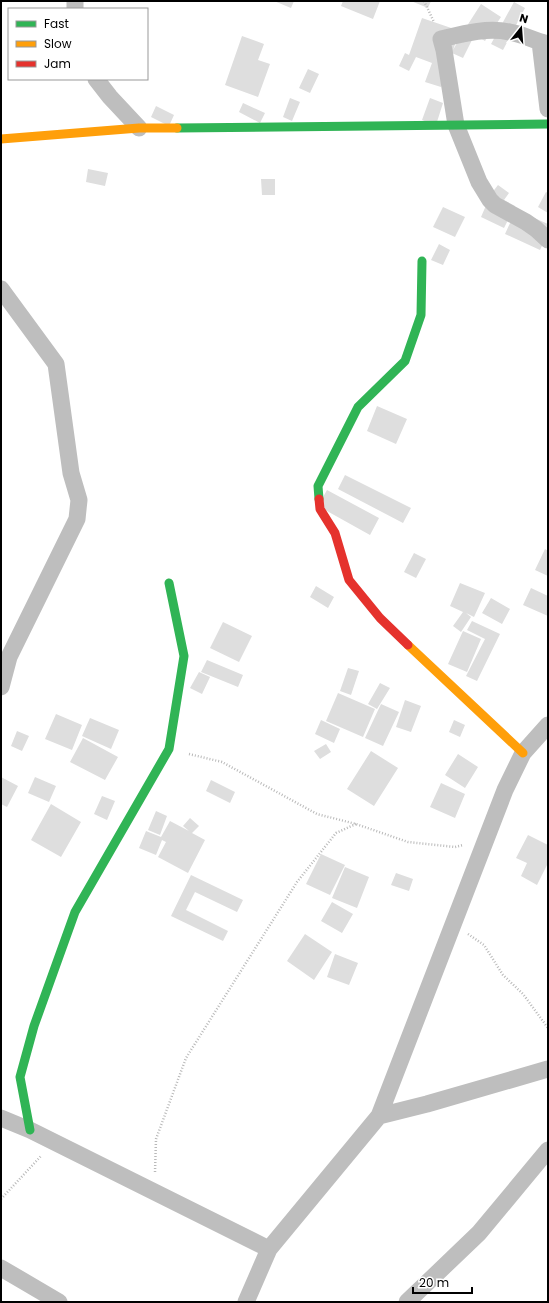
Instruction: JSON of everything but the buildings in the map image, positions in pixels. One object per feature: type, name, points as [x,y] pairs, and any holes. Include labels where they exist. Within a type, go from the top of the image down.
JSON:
[{"type":"street","points":[[548,109],[544,43],[523,35],[502,30],[492,30],[441,39],[456,125],[476,177],[490,200],[503,210],[536,229],[548,240]]},
{"type":"street","points":[[97,80],[110,97],[139,128]]},
{"type":"street","points":[[1,139],[139,128],[548,124]]},
{"type":"street","points":[[422,261],[421,315],[405,361],[358,407],[318,486],[320,509],[335,533],[349,580],[380,618],[523,753]]},
{"type":"street","points":[[1,289],[56,364],[71,473],[79,500],[76,519],[8,657],[1,687]]},
{"type":"street","points":[[30,1130],[20,1077],[34,1026],[75,912],[170,749],[184,656],[169,583]]},
{"type":"street","points":[[246,1302],[269,1249],[379,1116],[505,790],[523,753],[548,725]]},
{"type":"street","points":[[379,1116],[548,1069]]},
{"type":"street","points":[[1,1118],[30,1130],[269,1249]]},
{"type":"street","points":[[407,1302],[479,1233],[548,1150]]},
{"type":"street","points":[[1,1268],[59,1302]]},
{"type":"path","points":[[424,1],[438,29],[441,39]]},
{"type":"path","points":[[170,749],[222,762],[317,814],[356,824],[408,842],[455,847],[485,841]]},
{"type":"path","points":[[155,1193],[156,1140],[186,1058],[297,882],[336,833],[356,824]]},
{"type":"path","points":[[453,924],[484,945],[503,975],[523,994],[548,1028]]},
{"type":"path","points":[[1,1200],[53,1142]]},
{"type":"traffic: fast","points":[[177,128],[548,124]]},
{"type":"traffic: fast","points":[[319,499],[318,486],[358,407],[405,361],[421,315],[422,261]]},
{"type":"traffic: fast","points":[[30,1130],[20,1077],[34,1026],[75,912],[169,749],[184,656],[169,583]]},
{"type":"traffic: slow","points":[[1,139],[139,128],[177,128]]},
{"type":"traffic: slow","points":[[408,645],[523,753]]},
{"type":"traffic: jam","points":[[319,499],[320,509],[335,533],[349,580],[380,618],[408,645]]}]
